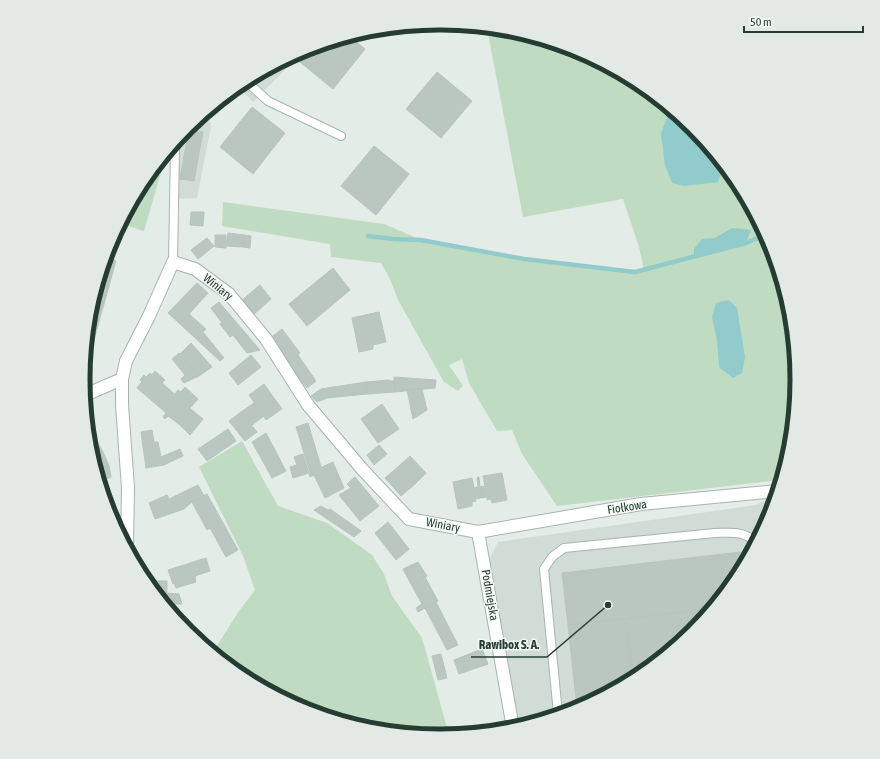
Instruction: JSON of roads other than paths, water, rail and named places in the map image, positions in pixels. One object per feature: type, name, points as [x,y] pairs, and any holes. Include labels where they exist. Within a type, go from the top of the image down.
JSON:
[{"type":"street","points":[[127,534],[128,488],[122,405],[122,379],[126,361],[149,316],[173,262]]},
{"type":"street","name":"Winiary","points":[[173,262],[195,269],[229,294],[266,339],[308,405],[362,469],[409,519],[478,532]]},
{"type":"street","points":[[91,393],[122,379]]},
{"type":"street","name":"Fiołkowa","points":[[478,532],[641,504],[771,492]]},
{"type":"street","name":"Podmiejska","points":[[478,532],[512,721]]},
{"type":"lane","points":[[251,86],[268,101],[341,136]]},
{"type":"lane","points":[[173,154],[173,262]]},
{"type":"lane","points":[[557,708],[544,569],[552,557],[564,548],[715,533],[738,532],[751,538]]},
{"type":"water","points":[[668,115],[703,149],[722,173],[718,182],[684,186],[672,183],[665,165],[661,134]]},
{"type":"water","points":[[732,228],[751,230],[746,243],[694,257],[694,249],[702,239],[715,238]]},
{"type":"water","points":[[729,300],[737,308],[745,357],[742,373],[733,378],[719,367],[717,340],[712,317],[716,303]]},
{"type":"waterway","points":[[368,236],[421,240],[524,259],[635,272],[746,243],[759,238]]},
{"type":"place","name":"Rawibox S. A.","points":[[608,605]]}]
